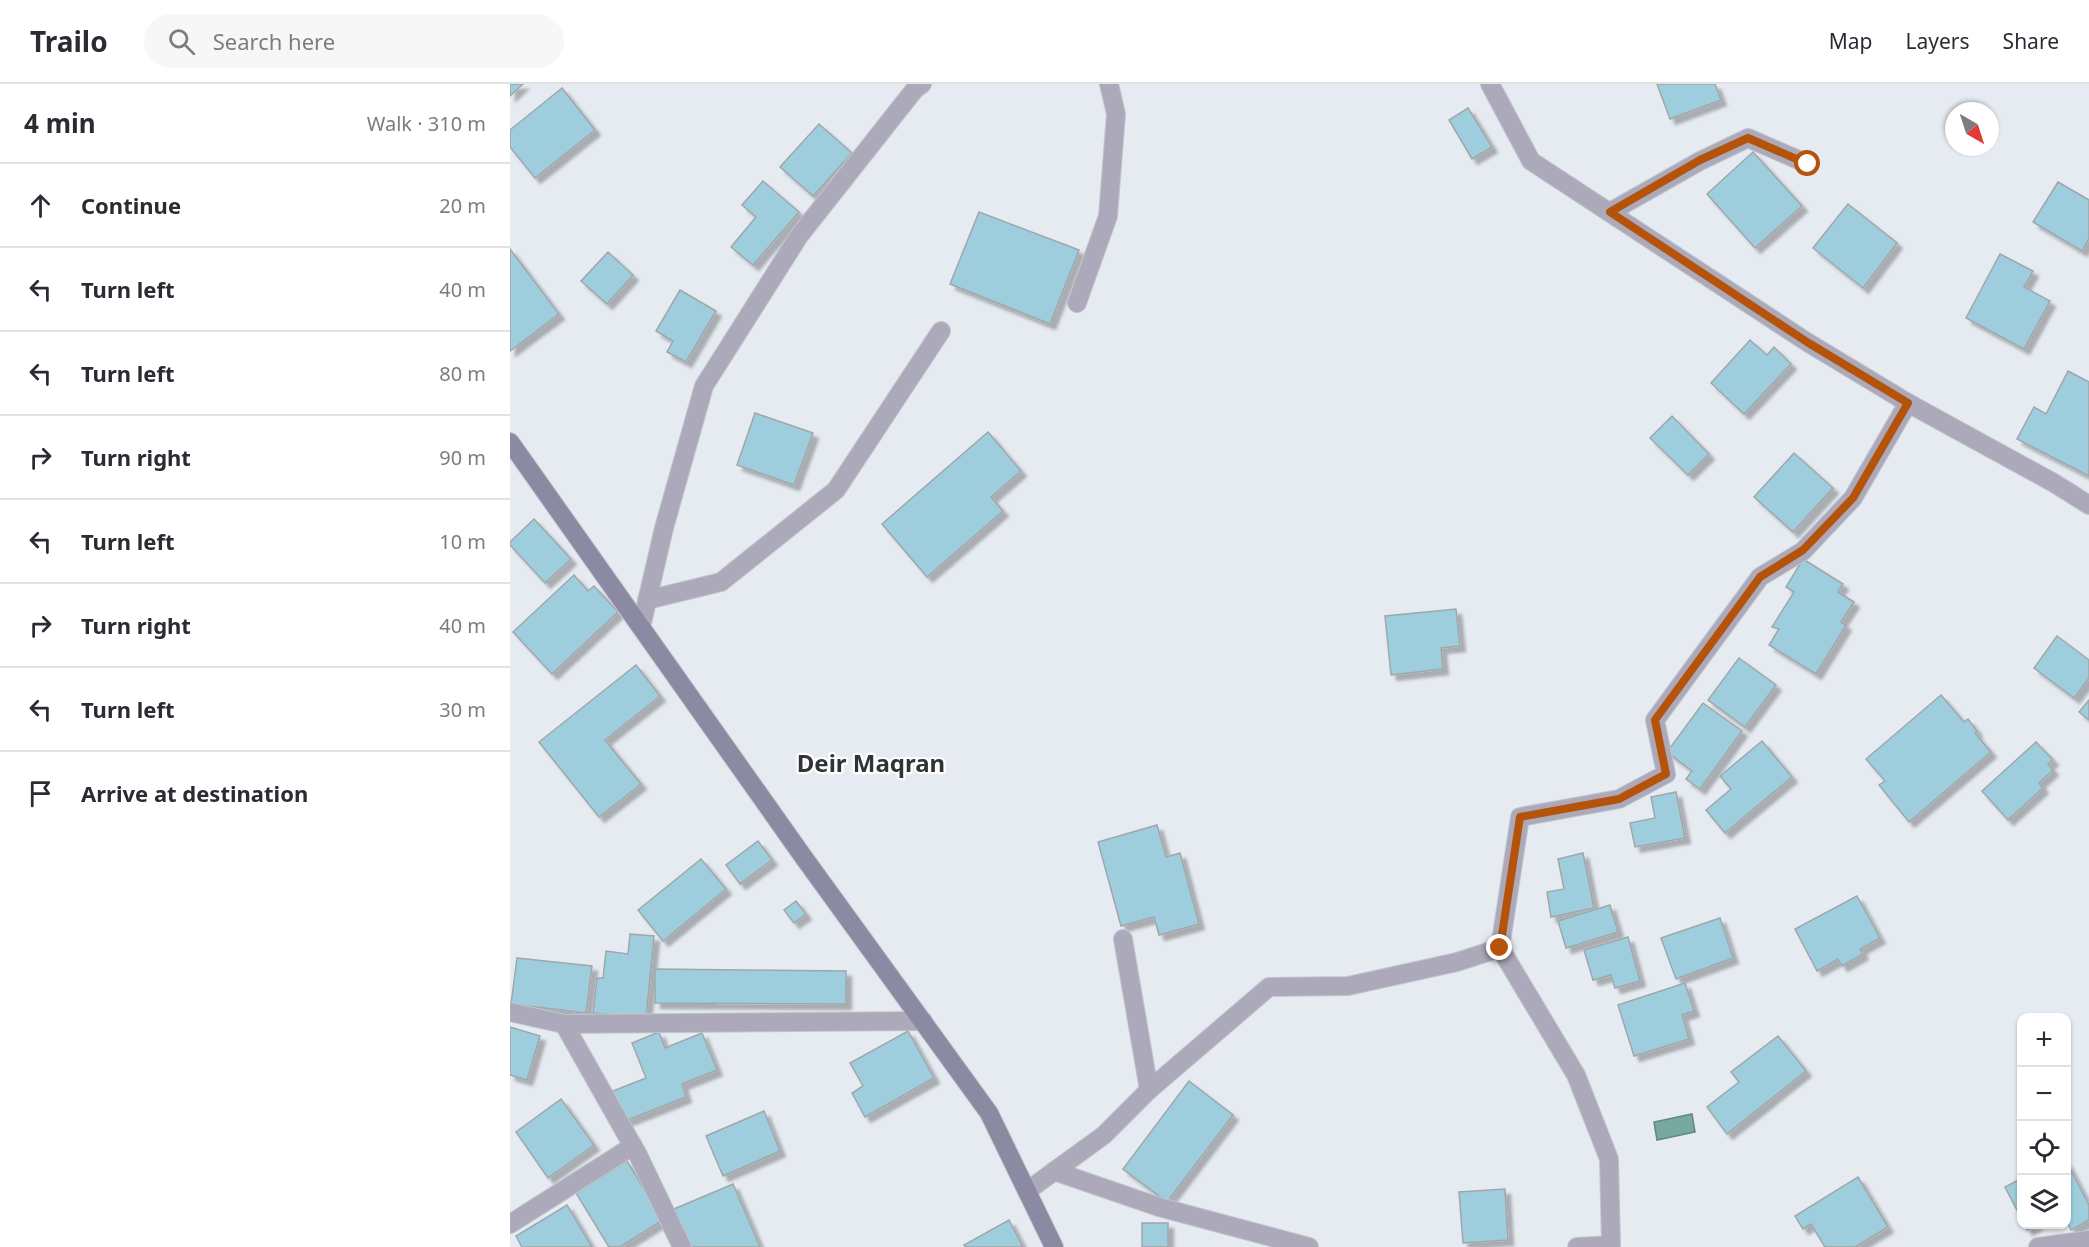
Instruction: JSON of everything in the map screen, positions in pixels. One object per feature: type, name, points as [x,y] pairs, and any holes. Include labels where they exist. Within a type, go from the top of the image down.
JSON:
[{"type":"street","points":[[641,627],[664,528],[704,386],[799,236],[867,148],[915,89],[922,84]]},
{"type":"street","points":[[1077,303],[1108,216],[1116,114],[1109,84]]},
{"type":"street","points":[[1490,84],[1531,161],[1807,342],[1908,403],[2054,483],[2089,505]]},
{"type":"street","points":[[1610,212],[1700,160],[1748,138],[1808,164]]},
{"type":"street","points":[[647,600],[721,582],[836,490],[941,331]]},
{"type":"street","points":[[1577,1247],[1616,1246],[1609,1159],[1576,1075],[1500,948],[1520,817],[1619,799],[1666,774],[1655,720],[1760,577],[1803,550],[1853,498],[1908,403]]},
{"type":"street","points":[[510,442],[802,855],[989,1113],[1054,1247]]},
{"type":"street","points":[[1124,939],[1149,1090]]},
{"type":"street","points":[[1027,1191],[1104,1135],[1149,1090],[1269,987],[1348,986],[1457,962],[1500,948]]},
{"type":"street","points":[[510,1012],[564,1024],[923,1021]]},
{"type":"street","points":[[564,1024],[633,1146],[682,1247]]},
{"type":"street","points":[[510,1224],[633,1146]]},
{"type":"street","points":[[1054,1170],[1159,1207],[1309,1247]]},
{"type":"street","points":[[2038,1247],[2089,1240]]},
{"type":"shaded area","points":[[1692,1114],[1695,1132],[1657,1140],[1654,1122]]},
{"type":"building","points":[[510,84],[523,84],[510,96]]},
{"type":"building","points":[[1657,84],[1715,84],[1721,100],[1670,119]]},
{"type":"building","points":[[562,88],[595,130],[535,178],[510,147],[510,130]]},
{"type":"building","points":[[1468,108],[1492,147],[1472,159],[1449,120]]},
{"type":"building","points":[[819,124],[852,153],[813,196],[780,167]]},
{"type":"building","points":[[1753,152],[1802,206],[1755,248],[1707,194]]},
{"type":"building","points":[[763,181],[799,212],[753,265],[731,247],[756,217],[742,205]]},
{"type":"building","points":[[2058,182],[2089,200],[2089,238],[2082,251],[2033,222]]},
{"type":"building","points":[[1848,204],[1897,243],[1863,288],[1813,248]]},
{"type":"building","points":[[979,212],[1079,250],[1050,324],[950,284]]},
{"type":"building","points":[[510,249],[559,314],[510,351]]},
{"type":"building","points":[[608,252],[633,275],[607,304],[581,281]]},
{"type":"building","points":[[2000,254],[2033,271],[2024,287],[2050,301],[2024,349],[1966,318]]},
{"type":"building","points":[[680,290],[716,311],[686,362],[667,352],[673,341],[656,331]]},
{"type":"building","points":[[1750,340],[1767,355],[1774,347],[1791,364],[1744,414],[1711,383]]},
{"type":"building","points":[[2068,371],[2089,382],[2089,476],[2017,439],[2034,407],[2046,414]]},
{"type":"building","points":[[755,413],[813,433],[794,485],[737,465]]},
{"type":"building","points":[[1672,416],[1709,454],[1688,475],[1650,438]]},
{"type":"building","points":[[988,432],[1021,471],[991,497],[1003,511],[927,577],[882,524]]},
{"type":"building","points":[[1794,453],[1833,488],[1793,532],[1754,497]]},
{"type":"building","points":[[534,519],[571,559],[545,583],[510,545],[510,542]]},
{"type":"building","points":[[1803,559],[1843,584],[1838,592],[1854,602],[1841,622],[1846,625],[1816,674],[1769,645],[1779,629],[1772,627],[1794,592],[1786,587]]},
{"type":"building","points":[[574,575],[588,591],[594,586],[618,612],[552,674],[513,632]]},
{"type":"building","points":[[1456,609],[1460,646],[1441,648],[1443,669],[1391,675],[1385,616]]},
{"type":"building","points":[[2057,636],[2089,660],[2089,678],[2074,698],[2034,668]]},
{"type":"building","points":[[1739,658],[1776,685],[1745,727],[1708,700]]},
{"type":"building","points":[[636,665],[660,696],[605,740],[641,784],[599,817],[539,742]]},
{"type":"building","points":[[1941,695],[1964,722],[1968,719],[1977,731],[1975,733],[1991,752],[1909,822],[1879,785],[1885,781],[1866,759]]},
{"type":"building","points":[[2089,700],[2089,720],[2079,712]]},
{"type":"building","points":[[1703,703],[1742,731],[1700,789],[1686,779],[1692,771],[1667,752]]},
{"type":"building","points":[[1762,741],[1792,777],[1725,833],[1706,810],[1731,789],[1720,776]]},
{"type":"building","points":[[2036,742],[2053,760],[2048,764],[2053,770],[2039,783],[2043,788],[2008,820],[1982,791]]},
{"type":"building","points":[[1676,792],[1685,838],[1635,847],[1630,823],[1655,818],[1651,797]]},
{"type":"building","points":[[1157,825],[1166,857],[1180,853],[1199,924],[1159,935],[1154,917],[1121,926],[1098,842]]},
{"type":"building","points":[[758,841],[772,860],[740,884],[726,865]]},
{"type":"building","points":[[1583,853],[1594,908],[1551,917],[1547,892],[1564,889],[1558,859]]},
{"type":"building","points":[[701,859],[726,889],[663,941],[638,910]]},
{"type":"building","points":[[1857,896],[1880,938],[1860,949],[1863,954],[1842,966],[1838,959],[1817,971],[1795,929]]},
{"type":"building","points":[[796,901],[806,914],[794,923],[784,910]]},
{"type":"building","points":[[1610,905],[1618,932],[1566,948],[1558,921]]},
{"type":"building","points":[[1720,918],[1733,958],[1676,979],[1661,938]]},
{"type":"building","points":[[630,934],[654,936],[646,1018],[593,1013],[597,978],[603,978],[606,951],[628,954]]},
{"type":"building","points":[[1628,937],[1640,981],[1615,988],[1611,975],[1593,980],[1584,950]]},
{"type":"building","points":[[517,958],[592,966],[586,1013],[511,1004]]},
{"type":"building","points":[[655,969],[846,971],[846,1004],[655,1003]]},
{"type":"building","points":[[1685,983],[1694,1011],[1682,1015],[1689,1039],[1634,1056],[1618,1005]]},
{"type":"building","points":[[510,1027],[540,1036],[527,1080],[510,1075]]},
{"type":"building","points":[[908,1031],[934,1078],[865,1117],[852,1093],[863,1086],[850,1063]]},
{"type":"building","points":[[659,1032],[665,1048],[702,1033],[717,1070],[682,1084],[686,1097],[625,1121],[613,1091],[646,1078],[632,1043]]},
{"type":"building","points":[[1778,1036],[1806,1071],[1727,1134],[1707,1107],[1739,1082],[1731,1072]]},
{"type":"building","points":[[1189,1081],[1233,1115],[1167,1202],[1123,1169]]},
{"type":"building","points":[[561,1099],[594,1145],[548,1178],[516,1132]]},
{"type":"building","points":[[764,1111],[780,1151],[723,1176],[706,1136]]},
{"type":"building","points":[[627,1161],[663,1220],[620,1247],[609,1247],[576,1193]]},
{"type":"building","points":[[2071,1171],[2089,1205],[2089,1220],[2071,1230]]},
{"type":"building","points":[[1858,1177],[1888,1227],[1855,1247],[1825,1247],[1811,1224],[1803,1229],[1795,1216]]},
{"type":"building","points":[[2017,1181],[2017,1210],[2005,1187]]},
{"type":"building","points":[[733,1184],[760,1247],[691,1247],[674,1209]]},
{"type":"building","points":[[1505,1189],[1508,1240],[1463,1243],[1459,1192]]},
{"type":"building","points":[[567,1205],[592,1247],[522,1247],[516,1236]]},
{"type":"building","points":[[1009,1220],[1023,1247],[965,1247],[964,1245]]},
{"type":"building","points":[[1142,1223],[1168,1223],[1168,1247],[1142,1247]]},
{"type":"district","name":"Deir Maqran","points":[[871,764]]},
{"type":"route","points":[[1500,948],[1520,817],[1619,799],[1666,774],[1655,720],[1760,577],[1803,550],[1853,498],[1908,403],[1807,342],[1610,212],[1700,160],[1748,138],[1808,164]]}]
